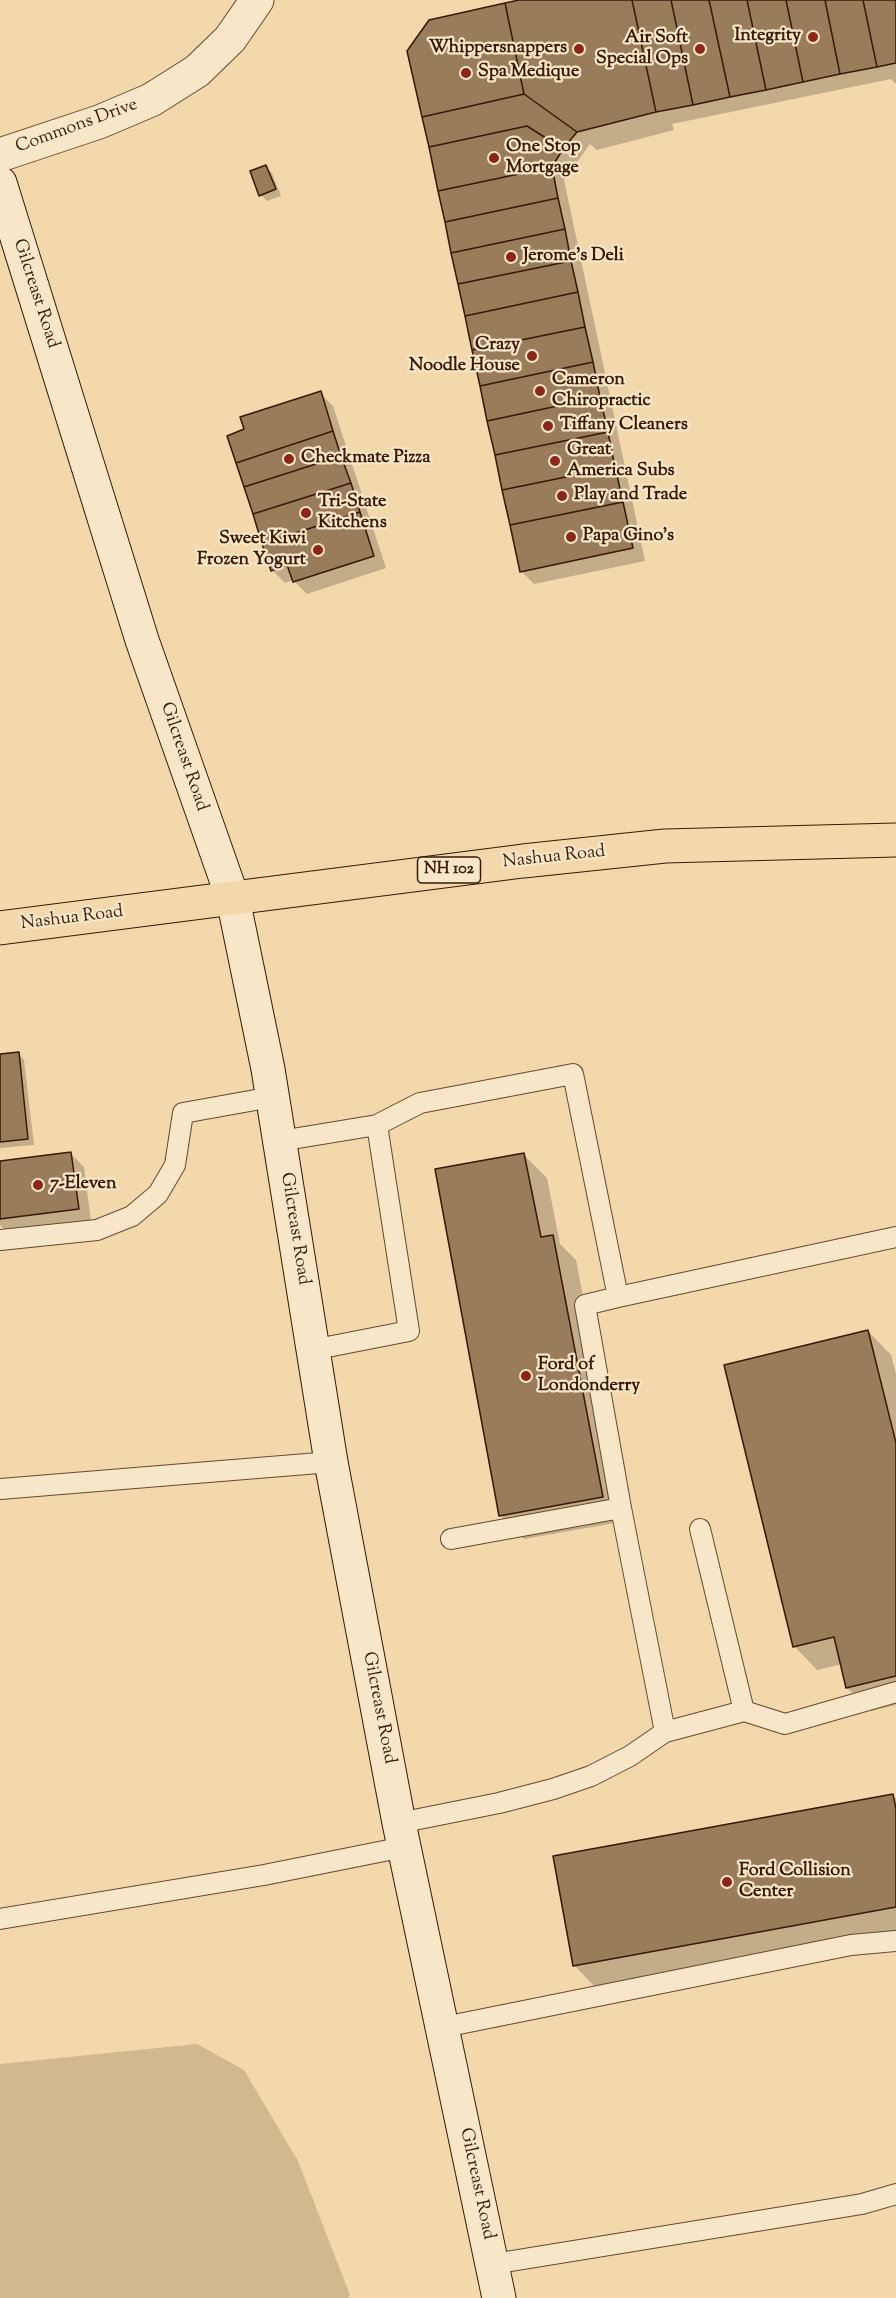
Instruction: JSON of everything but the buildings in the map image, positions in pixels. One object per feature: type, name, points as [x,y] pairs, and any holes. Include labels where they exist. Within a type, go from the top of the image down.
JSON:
[{"type":"main road","name":"Nashua Road","points":[[0,928],[511,862],[665,846],[896,840]]},
{"type":"street","name":"Commons Drive","points":[[0,155],[99,122],[151,100],[197,71],[230,39],[257,0]]},
{"type":"street","name":"Gilcreast Road","points":[[0,183],[142,640],[233,899],[280,1142],[331,1462],[402,1835],[499,2298]]},
{"type":"lane","points":[[280,1142],[377,1125],[420,1103],[573,1074],[618,1297]]},
{"type":"lane","points":[[0,1240],[97,1230],[132,1216],[158,1194],[175,1165],[183,1113],[272,1097]]},
{"type":"lane","points":[[312,1350],[409,1331],[377,1125]]},
{"type":"lane","points":[[665,1732],[621,1508],[585,1305],[896,1238]]},
{"type":"lane","points":[[0,1489],[331,1462]]},
{"type":"lane","points":[[452,1539],[621,1508]]},
{"type":"lane","points":[[699,1529],[744,1712]]},
{"type":"lane","points":[[0,1919],[264,1875],[591,1776],[630,1756],[665,1732],[744,1712],[785,1724],[896,1692]]},
{"type":"lane","points":[[444,2027],[851,1946],[896,1941]]},
{"type":"lane","points":[[493,2264],[862,2204],[896,2194]]},
{"type":"shaded area","points":[[197,2044],[244,2070],[298,2161],[350,2295],[348,2298],[0,2298],[0,2064]]},
{"type":"place","name":"Integrity","points":[[813,37]]},
{"type":"place","name":"Whippersnappers","points":[[579,49]]},
{"type":"place","name":"Air Soft Special Ops","points":[[700,49]]},
{"type":"place","name":"Spa Medique","points":[[466,73]]},
{"type":"place","name":"One Stop Mortgage","points":[[494,158]]},
{"type":"place","name":"Jerome's Deli","points":[[511,257]]},
{"type":"place","name":"Crazy Noodle House","points":[[532,356]]},
{"type":"place","name":"Cameron Chiropractic","points":[[540,391]]},
{"type":"place","name":"Tiffany Cleaners","points":[[548,426]]},
{"type":"place","name":"Checkmate Pizza","points":[[289,459]]},
{"type":"place","name":"Great America Subs","points":[[555,461]]},
{"type":"place","name":"Play and Trade","points":[[562,496]]},
{"type":"place","name":"Tri-State Kitchens","points":[[306,513]]},
{"type":"place","name":"Papa Gino's","points":[[571,537]]},
{"type":"place","name":"Sweet Kiwi Frozen Yogurt","points":[[318,550]]},
{"type":"place","name":"7-Eleven","points":[[38,1185]]},
{"type":"place","name":"Ford of Londonderry","points":[[526,1376]]},
{"type":"place","name":"Ford Collision Center","points":[[727,1882]]}]
